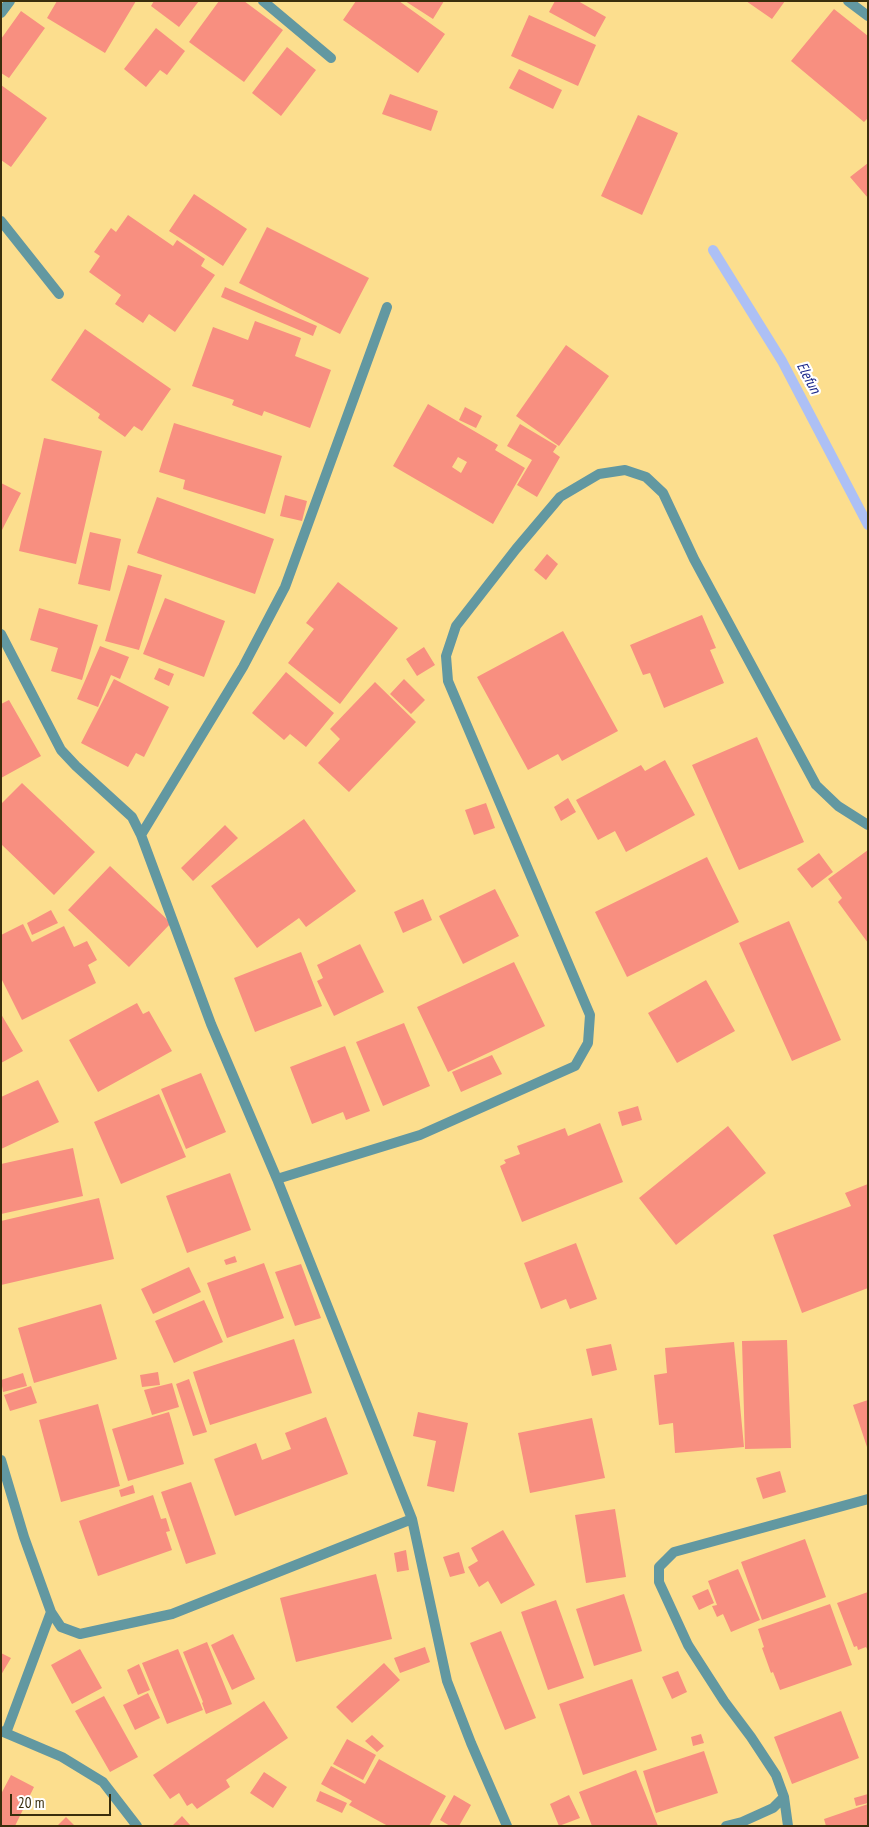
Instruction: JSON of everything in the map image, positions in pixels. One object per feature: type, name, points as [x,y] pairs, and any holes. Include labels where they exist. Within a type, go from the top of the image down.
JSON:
[{"type":"street","points":[[1,13],[10,1]]},
{"type":"street","points":[[263,1],[331,58]]},
{"type":"street","points":[[848,1],[868,16]]},
{"type":"street","points":[[1,221],[59,294]]},
{"type":"street","points":[[142,835],[243,667],[285,588],[387,308]]},
{"type":"street","points":[[277,1179],[420,1135],[574,1066],[588,1043],[590,1015],[448,681],[446,656],[456,626],[516,549],[560,497],[599,474],[625,470],[646,477],[663,493],[694,559],[816,785],[838,806],[868,825]]},
{"type":"street","points":[[1,634],[61,750],[132,817],[142,835],[211,1024],[277,1179],[412,1519],[447,1681],[471,1743],[507,1826]]},
{"type":"street","points":[[1,1460],[24,1537],[52,1612],[61,1626],[80,1634],[172,1614],[412,1519]]},
{"type":"street","points":[[788,1826],[784,1797],[771,1767],[688,1646],[659,1582],[659,1566],[674,1552],[868,1499]]},
{"type":"street","points":[[52,1612],[4,1732],[62,1757],[103,1782],[137,1826]]},
{"type":"street","points":[[726,1826],[742,1822],[773,1808],[784,1797]]},
{"type":"building","points":[[57,1],[136,1],[105,53],[47,18]]},
{"type":"building","points":[[154,1],[199,1],[179,27],[151,6]]},
{"type":"building","points":[[219,1],[244,1],[283,30],[244,82],[189,42]]},
{"type":"building","points":[[356,1],[399,1],[445,34],[418,73],[343,20]]},
{"type":"building","points":[[405,1],[444,1],[433,19]]},
{"type":"building","points":[[555,1],[578,1],[606,17],[595,37],[549,12]]},
{"type":"building","points":[[746,1],[785,1],[772,19]]},
{"type":"building","points":[[834,9],[868,36],[868,118],[864,122],[791,61]]},
{"type":"building","points":[[21,11],[45,28],[9,78],[1,73],[1,39]]},
{"type":"building","points":[[529,15],[596,45],[578,86],[511,56]]},
{"type":"building","points":[[156,28],[185,51],[167,75],[160,70],[146,87],[124,69]]},
{"type":"building","points":[[287,47],[316,70],[281,116],[252,93]]},
{"type":"building","points":[[519,69],[562,90],[553,109],[509,88]]},
{"type":"building","points":[[1,85],[47,118],[11,167],[1,160]]},
{"type":"building","points":[[390,94],[438,111],[431,131],[382,114]]},
{"type":"building","points":[[638,115],[678,133],[642,215],[601,196]]},
{"type":"building","points":[[868,163],[868,198],[850,177]]},
{"type":"building","points":[[194,194],[247,229],[223,266],[169,231]]},
{"type":"building","points":[[128,215],[173,246],[177,240],[205,259],[201,266],[215,275],[175,332],[149,314],[143,323],[115,304],[121,295],[89,272],[100,256],[94,252],[111,228],[116,232]]},
{"type":"building","points":[[267,227],[369,278],[340,334],[239,283]]},
{"type":"building","points":[[225,287],[317,326],[313,336],[221,297]]},
{"type":"building","points":[[255,321],[301,338],[295,356],[331,370],[310,428],[264,411],[262,416],[232,405],[234,400],[192,386],[213,327],[248,340]]},
{"type":"building","points":[[85,329],[171,389],[142,431],[134,426],[125,437],[98,418],[100,414],[51,380]]},
{"type":"building","points":[[566,345],[609,376],[559,446],[516,416]]},
{"type":"building","points":[[428,404],[498,445],[495,450],[525,468],[493,524],[393,466]],"holes":[[[458,457],[467,462],[461,473],[452,467]]]},
{"type":"building","points":[[465,407],[482,416],[476,428],[459,420]]},
{"type":"building","points":[[174,423],[282,456],[265,514],[183,489],[185,480],[159,472]]},
{"type":"building","points":[[520,424],[557,446],[553,452],[560,457],[537,497],[517,485],[532,460],[507,446]]},
{"type":"building","points":[[44,438],[102,451],[76,564],[19,551]]},
{"type":"building","points":[[1,483],[21,493],[1,532]]},
{"type":"building","points":[[285,495],[307,501],[302,521],[280,516]]},
{"type":"building","points":[[157,497],[274,539],[255,594],[137,553]]},
{"type":"building","points":[[90,532],[121,539],[110,591],[78,584]]},
{"type":"building","points":[[547,554],[558,564],[546,580],[534,570]]},
{"type":"building","points":[[128,565],[162,575],[139,650],[105,641]]},
{"type":"building","points":[[338,582],[398,628],[340,704],[288,663],[314,629],[306,623]]},
{"type":"building","points":[[165,598],[225,621],[204,677],[143,654]]},
{"type":"building","points":[[39,608],[98,625],[82,680],[51,671],[58,648],[30,640]]},
{"type":"building","points":[[702,615],[716,648],[710,650],[724,683],[664,708],[650,673],[643,675],[630,645]]},
{"type":"building","points":[[563,631],[618,731],[562,761],[558,754],[528,770],[477,677]]},
{"type":"building","points":[[100,646],[129,657],[120,679],[111,675],[98,707],[77,699]]},
{"type":"building","points":[[424,647],[435,665],[417,676],[406,659]]},
{"type":"building","points":[[159,668],[174,674],[169,686],[154,679]]},
{"type":"building","points":[[286,672],[334,713],[306,747],[290,734],[284,740],[252,713]]},
{"type":"building","points":[[114,679],[169,707],[144,757],[136,753],[128,767],[81,743]]},
{"type":"building","points":[[404,679],[425,700],[411,714],[390,694]]},
{"type":"building","points":[[375,682],[416,722],[349,792],[318,763],[340,739],[330,729]]},
{"type":"building","points":[[9,700],[41,756],[1,778],[1,704]]},
{"type":"building","points":[[757,737],[804,842],[739,870],[692,765]]},
{"type":"building","points":[[665,760],[695,815],[626,852],[615,831],[598,840],[576,800],[641,765],[645,771]]},
{"type":"building","points":[[22,783],[95,852],[54,895],[1,844],[1,804]]},
{"type":"building","points":[[568,798],[576,812],[561,821],[554,807]]},
{"type":"building","points":[[486,803],[495,828],[474,835],[465,810]]},
{"type":"building","points":[[304,819],[356,891],[306,927],[299,918],[257,948],[211,886]]},
{"type":"building","points":[[225,825],[238,838],[193,881],[181,868]]},
{"type":"building","points":[[868,850],[868,943],[838,902],[842,898],[828,879]]},
{"type":"building","points":[[819,853],[833,872],[812,888],[797,869]]},
{"type":"building","points":[[707,857],[739,922],[627,977],[595,912]]},
{"type":"building","points":[[110,866],[171,923],[129,967],[68,910]]},
{"type":"building","points":[[495,889],[519,936],[463,964],[439,916]]},
{"type":"building","points":[[423,899],[432,920],[403,933],[394,912]]},
{"type":"building","points":[[51,910],[58,923],[32,935],[27,923]]},
{"type":"building","points":[[789,921],[841,1040],[792,1061],[739,943]]},
{"type":"building","points":[[23,924],[32,942],[64,926],[74,947],[87,941],[97,960],[88,965],[96,983],[22,1020],[1,978],[1,935]]},
{"type":"building","points":[[360,944],[384,992],[334,1016],[317,981],[323,978],[317,965]]},
{"type":"building","points":[[301,952],[322,1006],[255,1032],[234,978]]},
{"type":"building","points":[[514,962],[545,1026],[448,1072],[417,1007]]},
{"type":"building","points":[[706,980],[735,1031],[677,1063],[648,1013]]},
{"type":"building","points":[[137,1003],[143,1014],[149,1011],[172,1051],[98,1092],[69,1040]]},
{"type":"building","points":[[1,1014],[23,1051],[1,1063]]},
{"type":"building","points":[[404,1023],[430,1086],[383,1106],[356,1042]]},
{"type":"building","points":[[345,1046],[370,1111],[346,1120],[343,1112],[312,1124],[290,1067]]},
{"type":"building","points":[[492,1055],[502,1074],[461,1092],[452,1072]]},
{"type":"building","points":[[201,1073],[226,1132],[186,1149],[161,1089]]},
{"type":"building","points":[[38,1080],[59,1122],[1,1149],[1,1097]]},
{"type":"building","points":[[159,1094],[186,1157],[121,1184],[94,1122]]},
{"type":"building","points":[[638,1106],[642,1120],[622,1126],[618,1112]]},
{"type":"building","points":[[600,1123],[623,1182],[522,1222],[500,1166],[506,1163],[504,1160],[520,1154],[517,1146],[565,1128],[568,1136]]},
{"type":"building","points":[[728,1126],[766,1173],[676,1245],[639,1198]]},
{"type":"building","points":[[73,1148],[83,1196],[1,1214],[1,1164]]},
{"type":"building","points":[[230,1173],[251,1230],[187,1253],[166,1196]]},
{"type":"building","points":[[868,1184],[868,1288],[802,1313],[773,1235],[851,1206],[845,1193]]},
{"type":"building","points":[[99,1198],[114,1259],[1,1285],[1,1221]]},
{"type":"building","points":[[576,1243],[597,1299],[570,1309],[566,1299],[541,1309],[524,1263]]},
{"type":"building","points":[[235,1256],[237,1262],[226,1265],[224,1260]]},
{"type":"building","points":[[264,1263],[284,1318],[227,1338],[207,1283]]},
{"type":"building","points":[[301,1264],[321,1318],[295,1326],[275,1272]]},
{"type":"building","points":[[189,1267],[201,1292],[153,1314],[141,1289]]},
{"type":"building","points":[[204,1300],[223,1342],[174,1363],[155,1321]]},
{"type":"building","points":[[101,1304],[117,1359],[34,1383],[18,1328]]},
{"type":"building","points":[[294,1339],[312,1393],[210,1425],[193,1372]]},
{"type":"building","points":[[787,1340],[791,1448],[745,1449],[742,1341]]},
{"type":"building","points":[[734,1342],[744,1447],[675,1453],[673,1423],[659,1425],[654,1375],[667,1373],[665,1348]]},
{"type":"building","points":[[611,1344],[617,1370],[592,1376],[586,1349]]},
{"type":"building","points":[[158,1372],[160,1385],[142,1387],[140,1375]]},
{"type":"building","points":[[23,1373],[27,1386],[3,1392],[1,1380]]},
{"type":"building","points":[[189,1379],[207,1432],[193,1436],[176,1384]]},
{"type":"building","points":[[172,1383],[179,1407],[152,1415],[144,1390]]},
{"type":"building","points":[[31,1386],[37,1403],[10,1411],[4,1395]]},
{"type":"building","points":[[868,1400],[868,1447],[867,1447],[853,1405]]},
{"type":"building","points":[[98,1404],[120,1486],[61,1502],[39,1420]]},
{"type":"building","points":[[169,1412],[184,1464],[128,1481],[112,1429]]},
{"type":"building","points":[[418,1412],[468,1423],[454,1492],[427,1486],[436,1441],[413,1436]]},
{"type":"building","points":[[326,1417],[348,1474],[235,1516],[214,1459],[256,1443],[262,1460],[291,1449],[285,1433]]},
{"type":"building","points":[[592,1418],[605,1478],[530,1493],[518,1433]]},
{"type":"building","points":[[780,1471],[786,1492],[763,1499],[756,1478]]},
{"type":"building","points":[[191,1482],[216,1554],[186,1564],[161,1492]]},
{"type":"building","points":[[133,1485],[135,1493],[121,1497],[119,1490]]},
{"type":"building","points":[[153,1495],[161,1519],[166,1518],[170,1531],[166,1532],[172,1550],[98,1576],[79,1521]]},
{"type":"building","points":[[615,1509],[626,1577],[586,1583],[575,1515]]},
{"type":"building","points":[[503,1530],[535,1585],[501,1604],[488,1581],[479,1587],[468,1567],[478,1561],[471,1548]]},
{"type":"building","points":[[805,1539],[826,1597],[762,1620],[741,1562]]},
{"type":"building","points":[[406,1550],[409,1570],[397,1572],[394,1553]]},
{"type":"building","points":[[459,1552],[465,1573],[450,1577],[443,1557]]},
{"type":"building","points":[[738,1569],[760,1620],[731,1632],[723,1614],[717,1617],[712,1606],[717,1605],[708,1581]]},
{"type":"building","points":[[376,1574],[392,1639],[296,1662],[280,1598]]},
{"type":"building","points":[[708,1589],[714,1603],[699,1610],[692,1596]]},
{"type":"building","points":[[868,1592],[868,1651],[866,1647],[858,1650],[857,1646],[854,1647],[837,1603]]},
{"type":"building","points":[[624,1594],[642,1651],[594,1666],[576,1609]]},
{"type":"building","points":[[556,1600],[584,1678],[548,1690],[521,1612]]},
{"type":"building","points":[[830,1604],[852,1665],[780,1690],[773,1672],[771,1673],[762,1648],[764,1647],[758,1629]]},
{"type":"building","points":[[501,1631],[536,1718],[505,1730],[470,1643]]},
{"type":"building","points":[[233,1634],[255,1679],[232,1690],[211,1645]]},
{"type":"building","points":[[207,1642],[232,1704],[206,1714],[183,1652]]},
{"type":"building","points":[[425,1647],[430,1662],[400,1673],[394,1658]]},
{"type":"building","points":[[80,1649],[102,1688],[72,1704],[51,1665]]},
{"type":"building","points":[[178,1649],[203,1710],[167,1724],[142,1663]]},
{"type":"building","points":[[1,1653],[11,1658],[1,1675]]},
{"type":"building","points":[[384,1663],[400,1680],[352,1723],[336,1707]]},
{"type":"building","points":[[139,1664],[150,1690],[138,1695],[127,1670]]},
{"type":"building","points":[[678,1671],[687,1692],[672,1699],[662,1677]]},
{"type":"building","points":[[632,1679],[657,1750],[583,1775],[559,1704]]},
{"type":"building","points":[[148,1693],[160,1718],[135,1730],[123,1705]]},
{"type":"building","points":[[104,1696],[138,1757],[110,1772],[75,1711]]},
{"type":"building","points":[[264,1701],[288,1738],[226,1780],[230,1787],[197,1809],[192,1803],[187,1806],[179,1793],[170,1799],[153,1775]]},
{"type":"building","points":[[841,1711],[859,1758],[792,1784],[774,1737]]},
{"type":"building","points":[[701,1734],[704,1743],[693,1746],[691,1737]]},
{"type":"building","points":[[372,1735],[384,1746],[377,1752],[365,1741]]},
{"type":"building","points":[[347,1739],[376,1755],[363,1780],[333,1764]]},
{"type":"building","points":[[704,1751],[718,1793],[656,1813],[643,1771]]},
{"type":"building","points":[[379,1759],[446,1796],[429,1826],[388,1826],[349,1805],[352,1801],[321,1784],[331,1766],[365,1784]]},
{"type":"building","points":[[636,1770],[658,1826],[592,1826],[579,1792]]},
{"type":"building","points":[[264,1772],[287,1787],[273,1808],[250,1793]]},
{"type":"building","points":[[11,1775],[34,1787],[15,1826],[1,1826],[1,1794]]},
{"type":"building","points":[[320,1791],[347,1803],[342,1813],[316,1801]]},
{"type":"building","points":[[868,1794],[868,1803],[856,1806],[854,1798]]},
{"type":"building","points":[[454,1795],[471,1805],[459,1826],[450,1826],[440,1820]]},
{"type":"building","points":[[569,1795],[580,1818],[559,1826],[550,1804]]},
{"type":"building","points":[[868,1804],[868,1826],[826,1826],[824,1819]]},
{"type":"building","points":[[182,1816],[191,1826],[173,1825]]},
{"type":"building","points":[[66,1817],[75,1826],[57,1826]]},
{"type":"waterway","name":"Elefun","points":[[713,250],[782,361],[868,525]]}]
